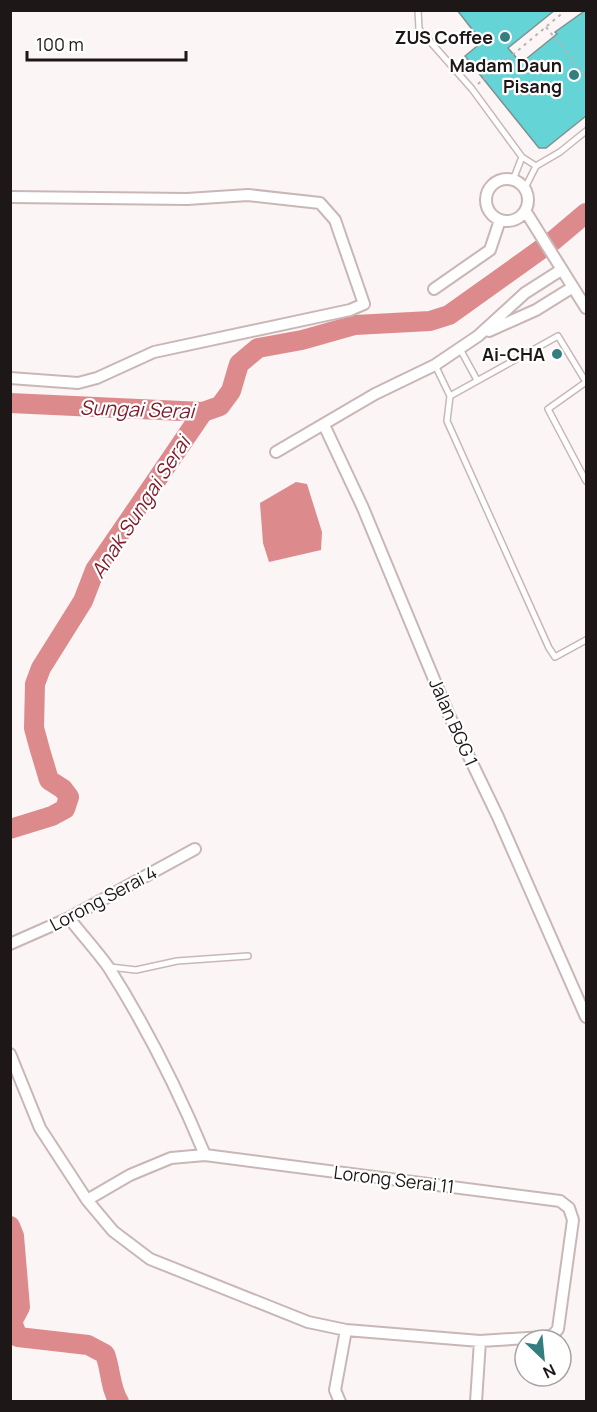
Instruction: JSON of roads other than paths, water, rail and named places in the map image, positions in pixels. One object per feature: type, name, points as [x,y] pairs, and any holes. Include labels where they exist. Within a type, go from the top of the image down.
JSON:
[{"type":"street","points":[[526,212],[512,221],[500,220],[487,209],[486,194],[495,182],[504,179],[513,180],[525,188],[529,201],[526,212],[536,232],[586,308]]},
{"type":"street","points":[[10,197],[187,199],[248,195],[320,203],[335,220],[364,304],[350,310],[154,352],[97,378],[78,382],[10,378]]},
{"type":"street","points":[[435,289],[489,250],[500,220]]},
{"type":"street","points":[[276,452],[375,394],[435,365],[478,336],[525,294],[561,270]]},
{"type":"street","points":[[478,336],[536,310],[573,287]]},
{"type":"street","name":"Jalan BGG 1","points":[[324,425],[363,508],[448,713],[498,817],[586,1017]]},
{"type":"street","name":"Lorong Serai 4","points":[[10,944],[69,918],[195,849]]},
{"type":"street","points":[[69,918],[108,967],[170,1077],[205,1155]]},
{"type":"street","points":[[10,1054],[40,1128],[87,1200],[113,1231],[150,1259],[308,1322],[346,1330],[480,1341],[476,1401]]},
{"type":"street","name":"Lorong Serai 11","points":[[87,1200],[130,1175],[171,1158],[205,1155],[560,1201],[568,1208],[573,1220],[558,1329],[553,1335],[480,1341]]},
{"type":"street","points":[[340,1401],[334,1390],[346,1330]]},
{"type":"lane","points":[[418,10],[419,29],[472,89],[522,157],[536,166]]},
{"type":"lane","points":[[525,188],[536,166],[560,152],[586,131]]},
{"type":"lane","points":[[513,180],[522,157]]},
{"type":"lane","points":[[450,396],[558,336],[586,382],[548,409],[586,481]]},
{"type":"lane","points":[[460,349],[477,380]]},
{"type":"lane","points":[[435,365],[450,396],[447,421],[549,648],[555,657],[586,640]]},
{"type":"lane","points":[[108,967],[136,970],[177,961],[248,956]]},
{"type":"waterway","name":"Sungai Serai","points":[[10,403],[203,412],[220,406],[231,391],[239,364],[258,348],[302,340],[355,325],[430,321],[449,315],[554,240],[586,213]]},
{"type":"waterway","name":"Anak Sungai Serai","points":[[10,829],[52,816],[65,809],[69,797],[63,789],[49,780],[34,728],[35,684],[41,668],[83,601],[95,570],[203,412]]},
{"type":"waterway","name":"Anak Sungai Serai","points":[[10,1226],[14,1236],[20,1307],[12,1322],[18,1337],[88,1345],[105,1354],[119,1402]]},
{"type":"place","name":"ZUS Coffee","points":[[505,37]]},
{"type":"place","name":"Madam Daun Pisang","points":[[574,75]]},
{"type":"place","name":"Ai-CHA","points":[[557,354]]}]
